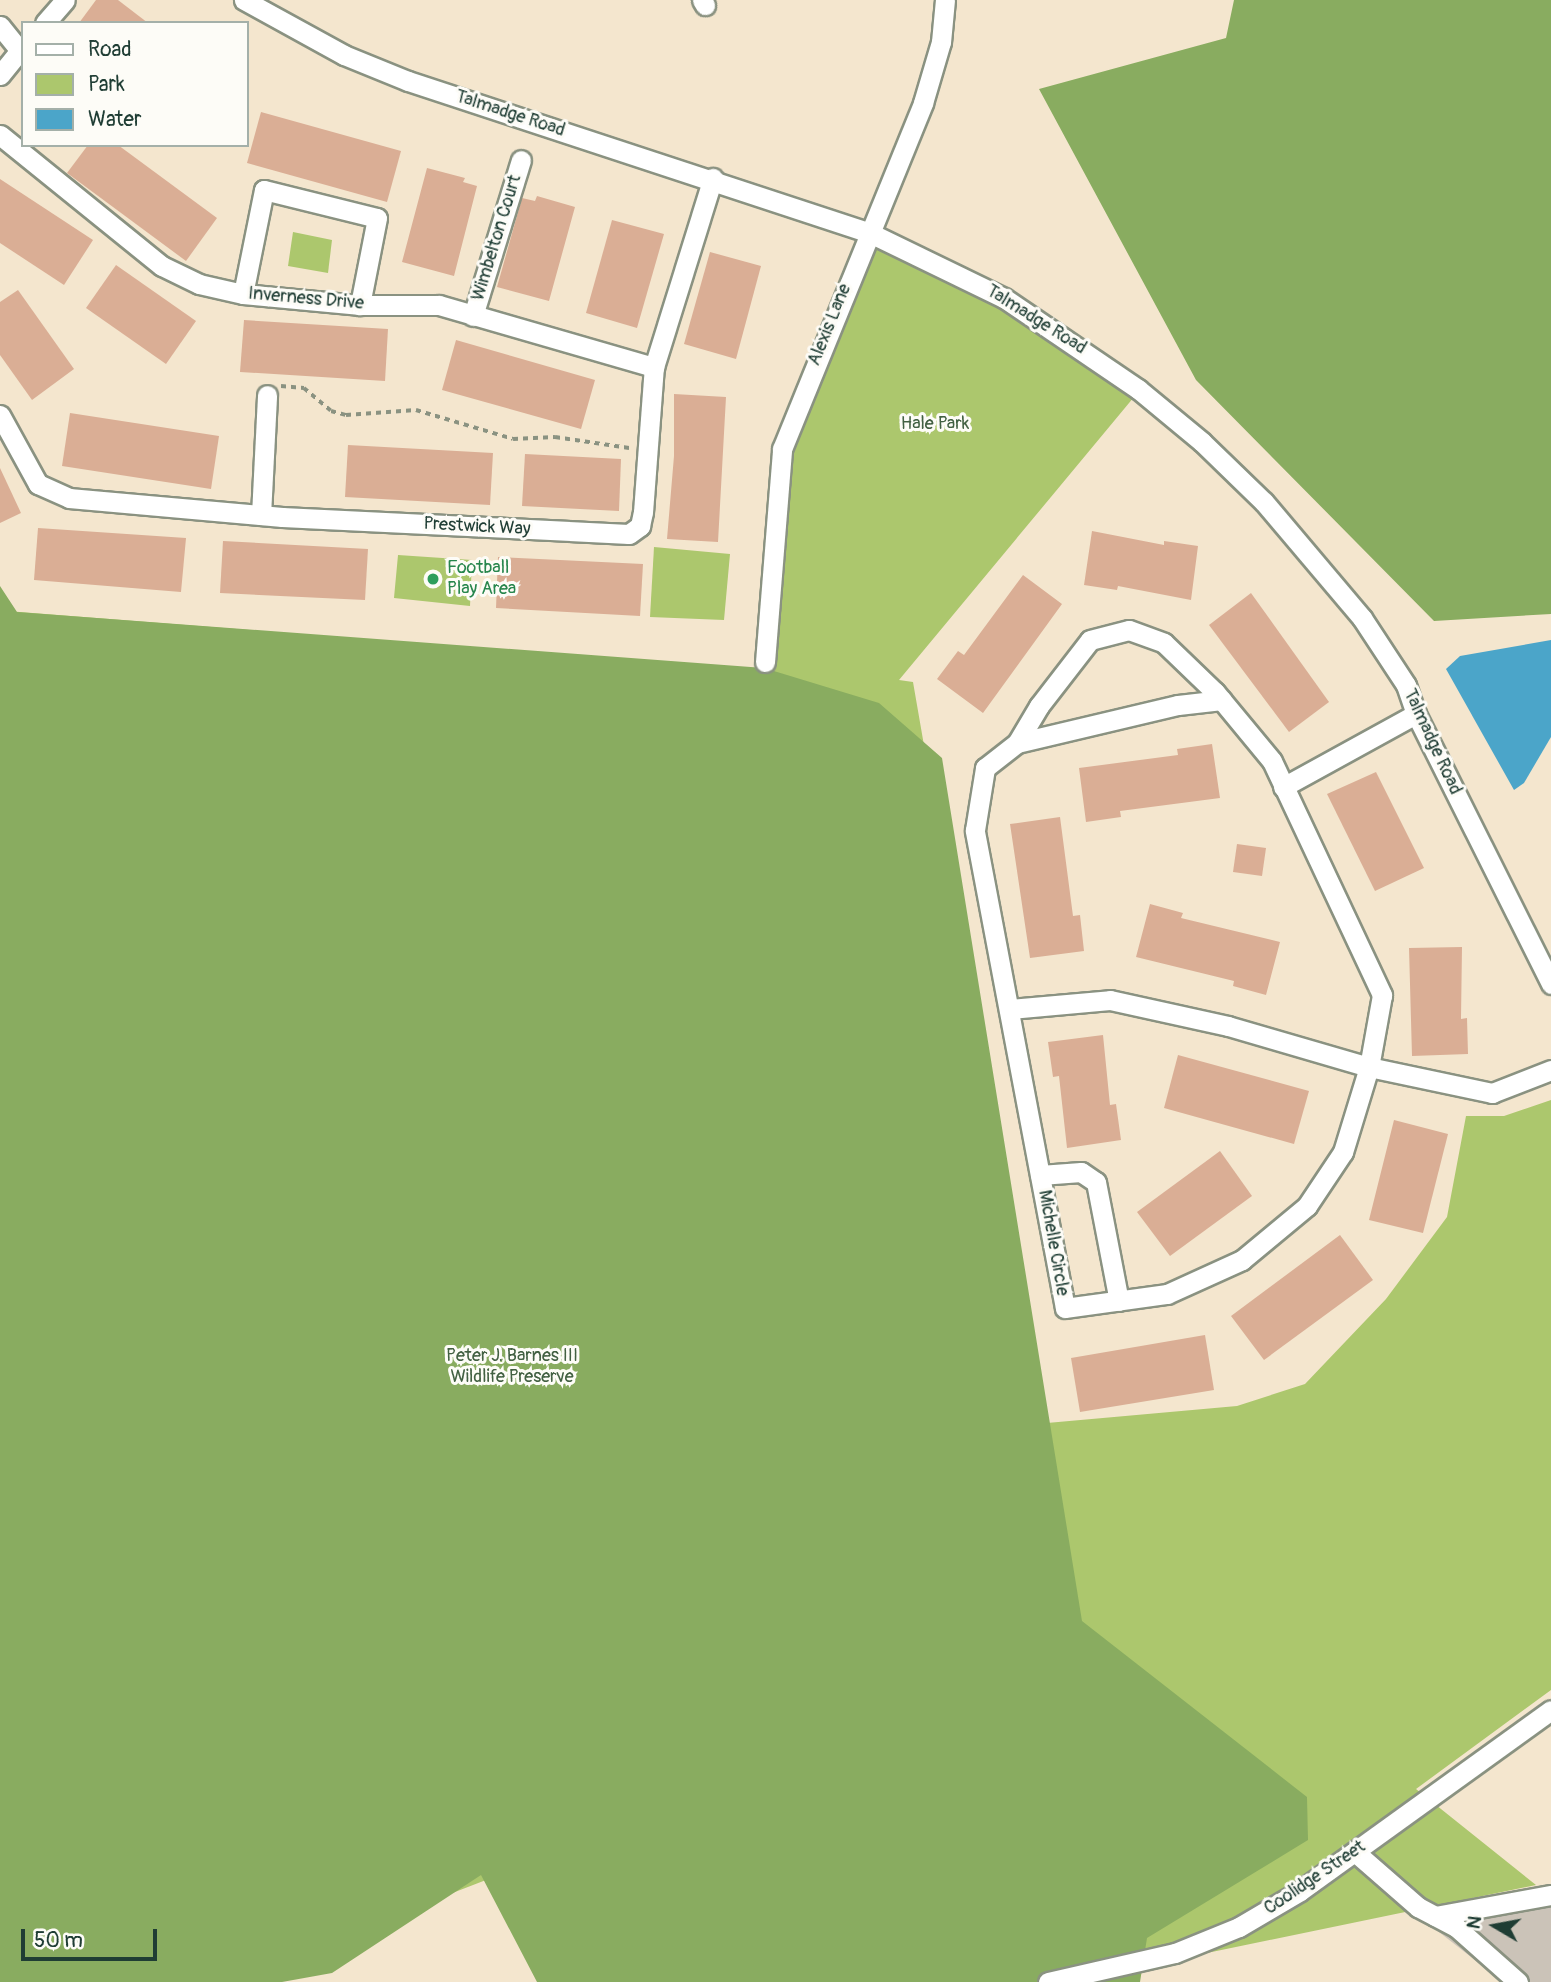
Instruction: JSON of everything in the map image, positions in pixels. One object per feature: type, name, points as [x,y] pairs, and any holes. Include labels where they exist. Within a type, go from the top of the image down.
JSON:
[{"type":"street","points":[[47,21],[65,0]]},
{"type":"street","name":"Talmadge Road","points":[[244,0],[344,55],[408,81],[713,178],[868,232],[937,262],[1053,329],[1202,442],[1264,502],[1362,618],[1406,685],[1416,714],[1551,984]]},
{"type":"street","name":"Alexis Lane","points":[[765,662],[782,449],[868,232],[923,103],[940,42],[945,0]]},
{"type":"street","points":[[0,26],[21,49],[0,75]]},
{"type":"street","name":"Inverness Drive","points":[[0,135],[162,266],[199,284],[243,294],[360,305],[439,305],[654,367]]},
{"type":"street","name":"Wimbelton Court","points":[[473,316],[521,160]]},
{"type":"street","name":"Prestwick Way","points":[[0,415],[38,484],[48,492],[109,505],[629,534],[640,526],[643,512],[645,449],[654,367],[713,178]]},
{"type":"street","points":[[243,294],[264,190],[377,218],[360,305]]},
{"type":"street","points":[[261,515],[267,395]]},
{"type":"street","name":"Michelle Circle","points":[[1129,631],[1164,643],[1222,700],[1272,761],[1382,995],[1369,1067],[1343,1152],[1307,1206],[1242,1260],[1167,1294],[1065,1308],[975,830],[985,768],[1017,743],[1039,706],[1090,639],[1129,631]]},
{"type":"street","name":"Michelle Circle","points":[[1017,743],[1178,705],[1222,700]]},
{"type":"street","points":[[1283,786],[1416,714]]},
{"type":"street","points":[[1010,1009],[1110,1000],[1228,1026],[1369,1067],[1492,1093],[1551,1070]]},
{"type":"street","points":[[1040,1175],[1081,1172],[1096,1182],[1119,1301]]},
{"type":"street","name":"Coolidge Street","points":[[1048,1982],[1175,1953],[1238,1927],[1354,1852],[1551,1710]]},
{"type":"street","points":[[1354,1852],[1418,1907],[1456,1927],[1518,1982]]},
{"type":"street","points":[[1435,1916],[1551,1895]]},
{"type":"path","points":[[267,395],[267,386],[304,388],[331,411],[346,415],[416,410],[513,439],[544,436],[598,447],[645,449]]},
{"type":"shaded area","points":[[1551,1890],[1551,1982],[1503,1982],[1416,1914]]},
{"type":"green space","points":[[1234,0],[1551,0],[1551,614],[1434,621],[1196,380],[1039,89],[1226,38]]},
{"type":"green space","points":[[293,232],[332,240],[328,273],[288,266]]},
{"type":"green space","name":"Peter J. Barnes III Wildlife Preserve","points":[[868,232],[1000,303],[1134,397],[899,680],[913,682],[1065,1558],[1070,1555],[1047,1423],[1237,1406],[1305,1384],[1386,1299],[1447,1217],[1466,1116],[1504,1116],[1551,1100],[1551,1690],[1416,1789],[1536,1885],[1067,1982],[540,1982],[486,1880],[222,1982],[0,1982],[0,601],[7,611],[771,671],[764,668],[778,475]]},
{"type":"green space","points":[[654,547],[730,554],[724,620],[650,617]]},
{"type":"green space","name":"Football Play Area","points":[[398,555],[472,560],[470,606],[394,598]]},
{"type":"green space","name":"Peter J. Barnes III Wildlife Preserve","points":[[0,586],[17,612],[764,668],[879,703],[942,758],[1082,1621],[1307,1797],[1308,1840],[1147,1938],[1140,1982],[537,1982],[481,1875],[332,1973],[282,1982],[0,1982]]},
{"type":"water","points":[[1551,640],[1551,737],[1524,783],[1514,790],[1446,669],[1460,656]]},
{"type":"building","points":[[96,0],[118,0],[145,21],[80,21]]},
{"type":"building","points":[[261,112],[401,151],[387,202],[247,163]]},
{"type":"building","points":[[86,147],[121,147],[217,218],[186,261],[67,173]]},
{"type":"building","points":[[427,168],[465,178],[463,182],[477,186],[454,276],[402,262]]},
{"type":"building","points":[[0,179],[93,240],[64,285],[0,243]]},
{"type":"building","points":[[537,196],[575,207],[549,301],[497,287],[522,198],[535,201]]},
{"type":"building","points":[[612,220],[664,234],[637,328],[586,313]]},
{"type":"building","points":[[710,252],[761,266],[736,359],[684,344]]},
{"type":"building","points":[[116,265],[196,321],[166,364],[86,308]]},
{"type":"building","points":[[18,290],[74,369],[32,400],[0,355],[0,302]]},
{"type":"building","points":[[244,320],[388,329],[385,381],[240,372]]},
{"type":"building","points":[[456,340],[595,380],[581,429],[442,390]]},
{"type":"building","points":[[674,394],[726,397],[718,542],[667,539],[674,456]]},
{"type":"building","points":[[70,413],[219,436],[211,489],[62,466]]},
{"type":"building","points":[[348,445],[493,453],[490,505],[345,497]]},
{"type":"building","points":[[525,454],[621,459],[619,511],[522,506]]},
{"type":"building","points":[[0,468],[21,513],[0,523]]},
{"type":"building","points":[[38,528],[186,538],[181,592],[34,580]]},
{"type":"building","points":[[1092,531],[1164,545],[1164,541],[1198,546],[1191,600],[1118,586],[1117,590],[1084,585]]},
{"type":"building","points":[[223,541],[368,549],[365,600],[220,593]]},
{"type":"building","points":[[498,557],[643,564],[640,616],[496,608]]},
{"type":"building","points":[[1023,575],[1062,604],[983,713],[937,679],[958,651],[964,655]]},
{"type":"building","points":[[1251,593],[1329,702],[1289,732],[1209,625]]},
{"type":"building","points":[[1212,744],[1220,798],[1120,811],[1121,817],[1086,822],[1079,768],[1178,755],[1177,749]]},
{"type":"building","points":[[1376,772],[1424,868],[1375,891],[1327,794]]},
{"type":"building","points":[[1060,817],[1073,916],[1080,915],[1084,951],[1030,958],[1010,824]]},
{"type":"building","points":[[1237,844],[1266,848],[1262,876],[1233,872]]},
{"type":"building","points":[[1150,904],[1183,913],[1181,918],[1280,942],[1266,995],[1233,986],[1234,981],[1136,957]]},
{"type":"building","points":[[1462,947],[1461,1019],[1467,1018],[1468,1054],[1412,1056],[1409,948]]},
{"type":"building","points":[[1103,1035],[1110,1105],[1116,1104],[1121,1140],[1067,1148],[1059,1076],[1053,1077],[1048,1042]]},
{"type":"building","points":[[1178,1055],[1309,1091],[1294,1144],[1164,1108]]},
{"type":"building","points":[[1394,1120],[1448,1134],[1423,1233],[1369,1220]]},
{"type":"building","points":[[1220,1151],[1252,1196],[1170,1256],[1137,1212]]},
{"type":"building","points":[[1340,1235],[1373,1280],[1264,1360],[1231,1316]]},
{"type":"building","points":[[1205,1335],[1214,1390],[1080,1412],[1071,1358]]},
{"type":"place","name":"Football Play Area","points":[[433,579]]},
{"type":"park label","name":"Hale Park","points":[[935,424]]}]
